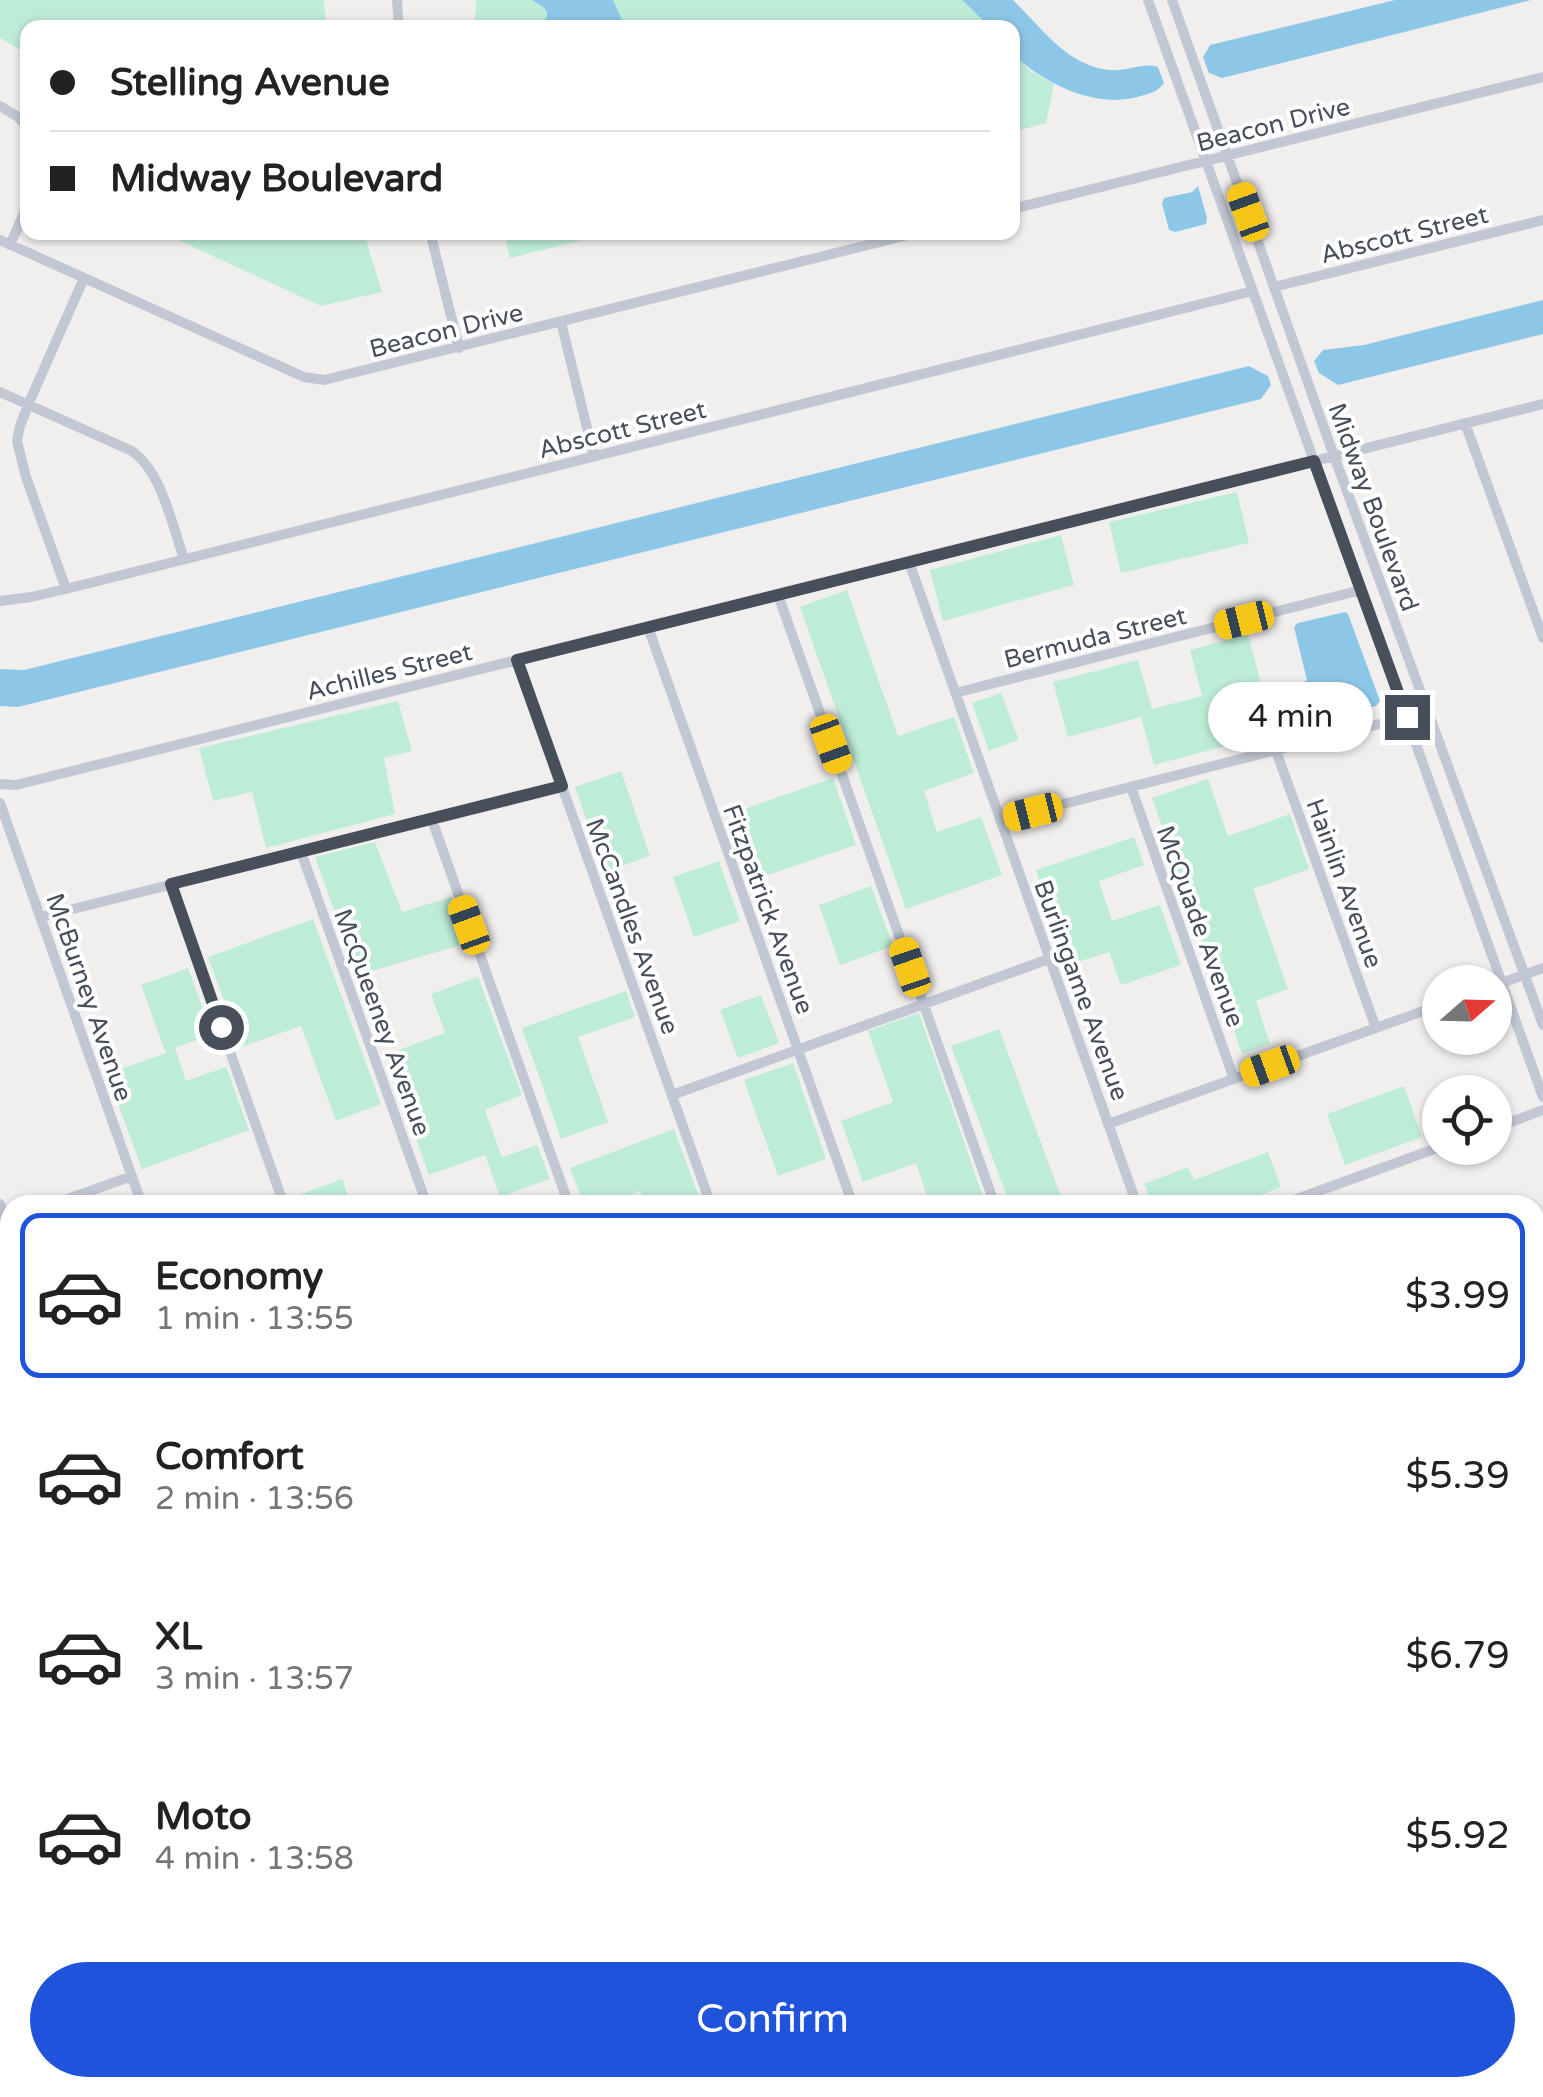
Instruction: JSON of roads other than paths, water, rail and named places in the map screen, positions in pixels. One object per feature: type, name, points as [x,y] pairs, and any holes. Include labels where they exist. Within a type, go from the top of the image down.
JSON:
[{"type":"street","name":"Midway Boulevard","points":[[1148,0],[1407,717],[1492,965]]},
{"type":"street","name":"Midway Boulevard","points":[[1172,0],[1543,1025]]},
{"type":"street","name":"Beacon Drive","points":[[1020,207],[1543,77]]},
{"type":"street","points":[[5,243],[20,218]]},
{"type":"street","name":"Abscott Street","points":[[1274,286],[1543,220]]},
{"type":"street","points":[[432,240],[459,348]]},
{"type":"street","name":"Beacon Drive","points":[[5,243],[304,376],[324,380],[888,240]]},
{"type":"street","points":[[66,588],[17,442],[28,404],[84,278]]},
{"type":"street","name":"Abscott Street","points":[[0,601],[184,559],[1253,291]]},
{"type":"street","points":[[561,322],[594,456]]},
{"type":"street","points":[[0,392],[132,451],[144,460],[154,475],[184,559]]},
{"type":"street","name":"Achilles Street","points":[[0,784],[16,785],[1543,404]]},
{"type":"street","points":[[1465,423],[1543,638]]},
{"type":"street","name":"Burlingame Avenue","points":[[909,562],[1133,1195]]},
{"type":"street","name":"Bermuda Street","points":[[955,693],[1361,590]]},
{"type":"street","points":[[778,594],[991,1195]]},
{"type":"street","name":"Fitzpatrick Avenue","points":[[648,627],[849,1195]]},
{"type":"street","name":"McCandles Avenue","points":[[517,660],[707,1195]]},
{"type":"street","points":[[1000,820],[1407,717]]},
{"type":"street","name":"Hainlin Avenue","points":[[1276,751],[1376,1028]]},
{"type":"street","points":[[40,917],[562,786]]},
{"type":"street","name":"McQuade Avenue","points":[[1131,787],[1234,1079]]},
{"type":"street","name":"McBurney Avenue","points":[[0,802],[139,1195]]},
{"type":"street","points":[[432,820],[565,1195]]},
{"type":"street","name":"McQueeney Avenue","points":[[301,852],[422,1195]]},
{"type":"street","points":[[171,884],[280,1195]]},
{"type":"street","points":[[672,1095],[1050,959]]},
{"type":"street","points":[[1512,979],[1543,968]]},
{"type":"street","points":[[1108,1124],[1422,1011]]},
{"type":"street","name":"Midway Boulevard","points":[[1512,1019],[1543,1097]]},
{"type":"street","points":[[1512,1122],[1543,1110]]},
{"type":"street","points":[[1308,1195],[1422,1154]]},
{"type":"street","points":[[80,1195],[132,1176]]},
{"type":"water","points":[[532,0],[613,0],[622,20],[545,20],[546,10]]},
{"type":"water","points":[[962,0],[1013,0],[1056,44],[1081,61],[1110,70],[1158,67],[1164,83],[1153,92],[1127,99],[1109,100],[1074,92],[1020,60],[1020,20],[983,20]]},
{"type":"water","points":[[1395,0],[1531,0],[1222,78],[1209,73],[1203,57],[1210,45]]},
{"type":"water","points":[[1198,186],[1206,224],[1169,230],[1164,198],[1192,192]]},
{"type":"water","points":[[1543,300],[1543,334],[1338,385],[1319,373],[1314,361],[1323,350],[1364,345]]},
{"type":"water","points":[[1249,366],[1268,376],[1271,385],[1261,399],[18,707],[0,706],[0,669],[24,670]]},
{"type":"water","points":[[1345,612],[1380,701],[1376,706],[1289,724],[1281,693],[1307,680],[1294,627]]}]
